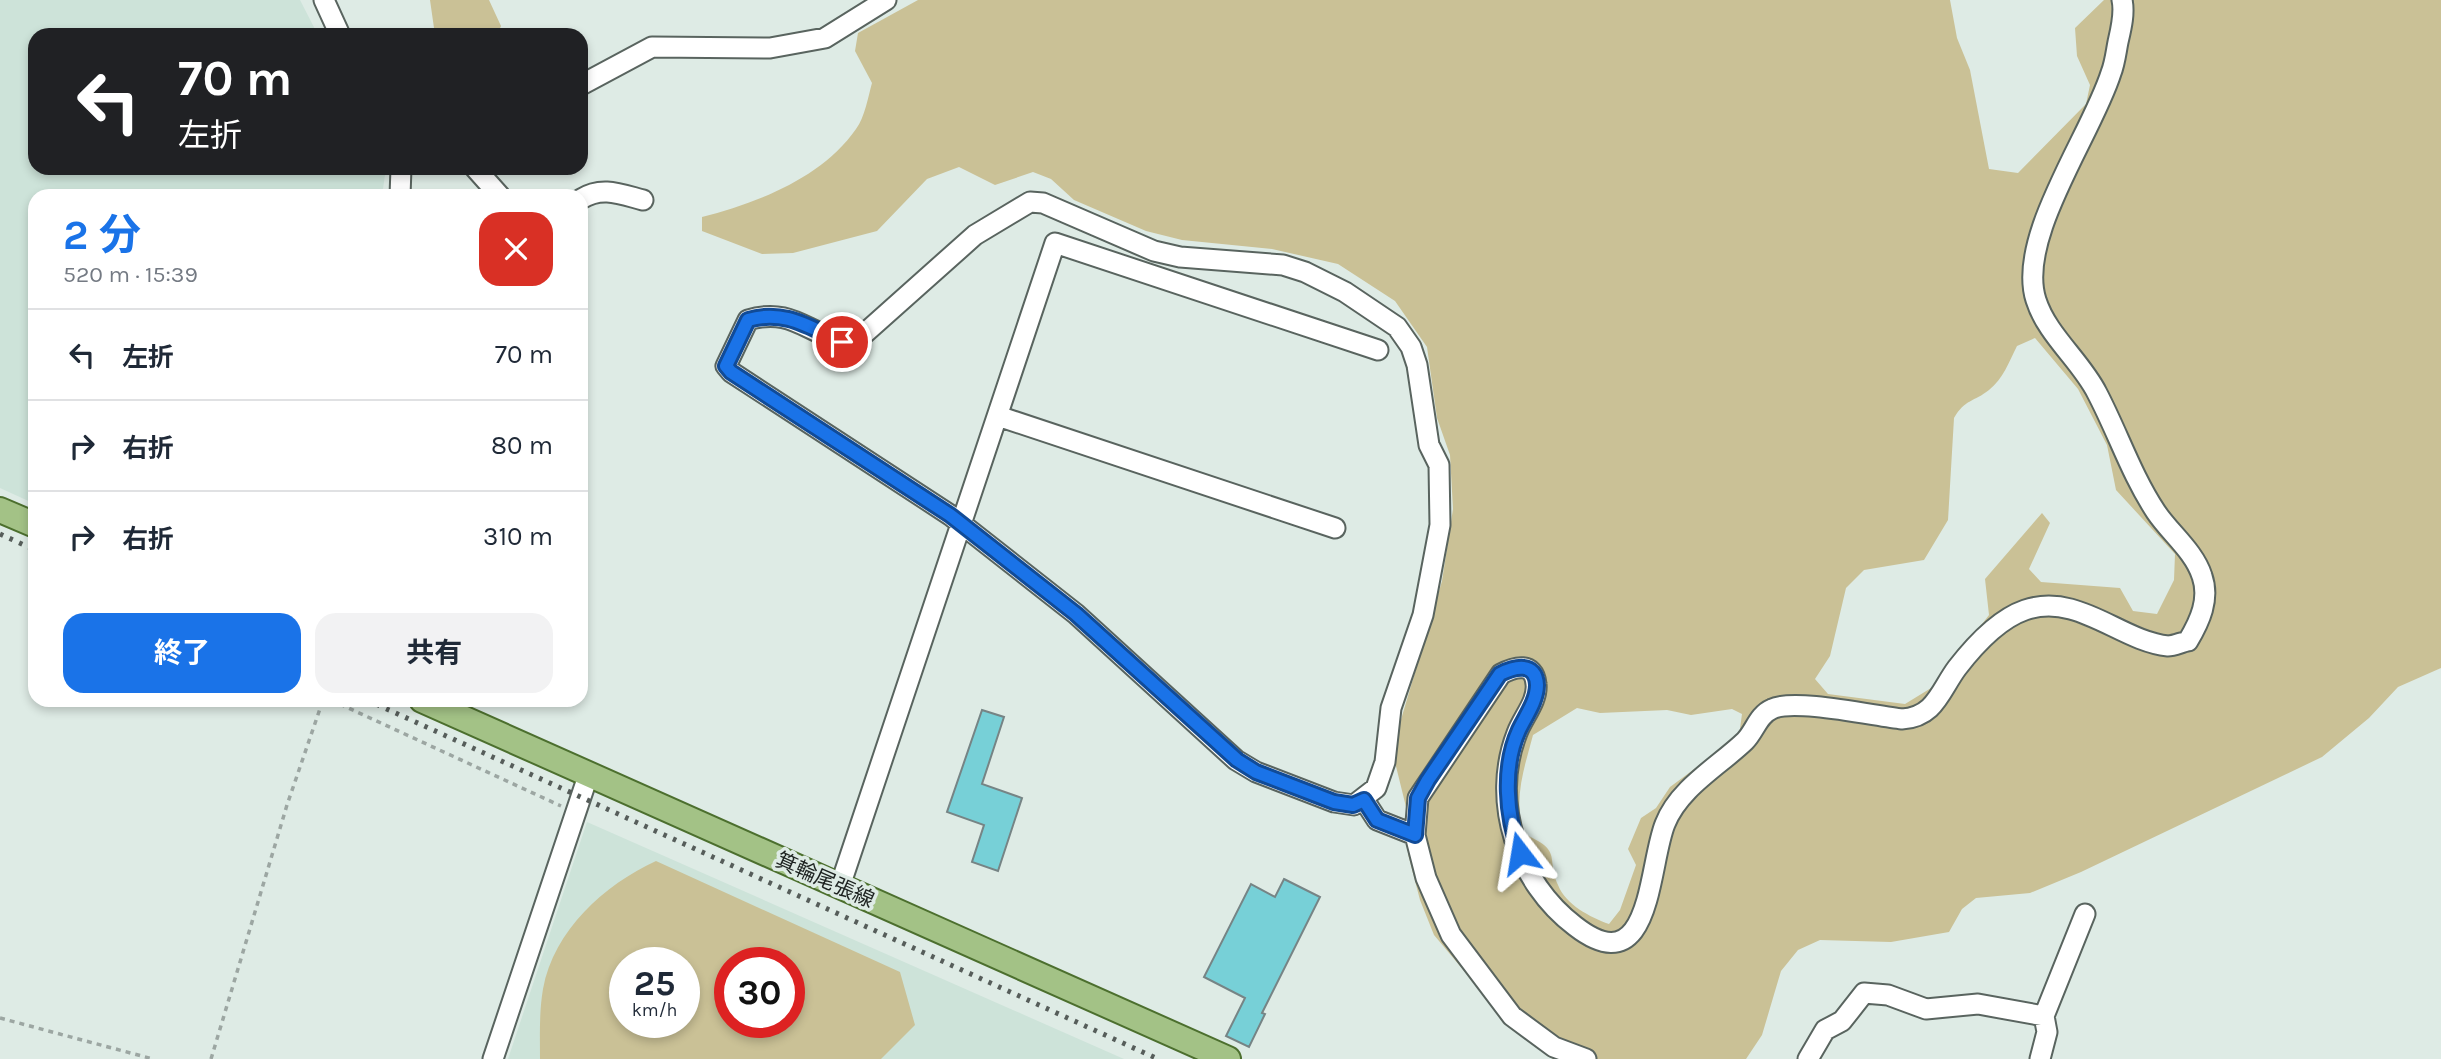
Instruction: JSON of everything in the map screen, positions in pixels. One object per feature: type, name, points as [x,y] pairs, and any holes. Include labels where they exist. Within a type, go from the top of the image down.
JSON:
[{"type":"main road","points":[[0,510],[28,523]]},
{"type":"main road","name":"箕輪尾張線","points":[[437,707],[1228,1059]]},
{"type":"street","points":[[324,0],[337,28]]},
{"type":"street","points":[[588,81],[652,47],[770,48],[825,38],[886,0]]},
{"type":"street","points":[[1586,1059],[1554,1047],[1512,1016],[1451,935],[1426,878],[1415,835],[1418,798],[1500,674],[1516,666],[1526,668],[1533,674],[1537,685],[1533,703],[1517,733],[1509,769],[1513,835],[1526,871],[1553,908],[1577,928],[1599,940],[1615,944],[1626,939],[1635,929],[1647,900],[1666,821],[1708,771],[1748,738],[1769,709],[1783,705],[1805,706],[1902,719],[1916,718],[1933,707],[1956,670],[1984,637],[2021,611],[2032,608],[2076,611],[2169,646],[2188,641],[2200,620],[2204,598],[2203,577],[2194,559],[2158,514],[2135,478],[2096,391],[2037,303],[2032,284],[2034,258],[2045,221],[2111,73],[2120,32],[2122,0]]},
{"type":"street","points":[[481,175],[494,189]]},
{"type":"street","points":[[588,195],[609,191],[643,200]]},
{"type":"street","points":[[1030,202],[1043,203],[1154,251],[1180,257],[1283,265],[1305,272],[1345,292],[1396,327],[1411,347],[1417,365],[1429,445],[1439,465],[1440,525],[1423,615],[1391,708],[1385,762],[1376,788],[1364,800],[1353,805],[1334,802],[1256,772],[1237,760],[1076,614],[962,525],[731,372],[726,366],[748,320],[767,314],[784,316],[842,342],[855,342],[975,235],[1030,202]]},
{"type":"street","points":[[841,886],[1055,243],[1378,350]]},
{"type":"street","points":[[998,416],[1335,528]]},
{"type":"street","points":[[493,1059],[588,776]]},
{"type":"street","points":[[1364,800],[1377,820],[1415,835]]},
{"type":"street","points":[[2040,1059],[2047,1032],[2044,1016],[2085,914]]},
{"type":"street","points":[[1808,1059],[1825,1030],[1842,1021],[1864,993],[1888,995],[1926,1009],[1978,1004],[2044,1016]]},
{"type":"path","points":[[211,1059],[287,805],[321,707]]},
{"type":"path","points":[[346,707],[576,812]]},
{"type":"path","points":[[0,1018],[153,1059]]},
{"type":"shaded area","points":[[0,0],[300,0],[314,28],[28,28],[28,175],[385,175],[383,189],[28,189],[28,501],[0,488]]},
{"type":"shaded area","points":[[430,0],[489,0],[501,26],[500,28],[434,28]]},
{"type":"shaded area","points":[[918,0],[1950,0],[1957,38],[1970,70],[1989,169],[2018,173],[2086,104],[2090,85],[2077,56],[2075,28],[2104,0],[2441,0],[2441,668],[2398,687],[2369,718],[2322,757],[2081,872],[2030,893],[1976,898],[1962,909],[1949,932],[1891,942],[1820,940],[1798,950],[1781,971],[1762,1035],[1746,1059],[1553,1059],[1506,1021],[1434,935],[1420,900],[1408,854],[1407,811],[1392,750],[1442,581],[1453,509],[1450,455],[1437,418],[1427,347],[1395,301],[1338,264],[1272,249],[1182,240],[1146,231],[1074,200],[1051,179],[1033,172],[995,185],[959,167],[927,179],[877,231],[793,253],[762,254],[702,231],[702,217],[766,196],[807,175],[842,146],[856,129],[864,113],[872,83],[855,51],[858,33]],"holes":[[[2035,338],[2078,389],[2107,445],[2116,490],[2175,554],[2174,580],[2157,614],[2133,611],[2120,588],[2041,582],[2029,569],[2050,523],[2042,513],[1985,579],[1989,615],[1936,685],[1905,704],[1828,694],[1815,679],[1830,656],[1846,588],[1864,570],[1924,560],[1948,520],[1954,418],[1966,404],[1994,386],[2017,346]],[[1577,708],[1600,713],[1667,710],[1691,715],[1732,709],[1742,714],[1739,736],[1670,787],[1656,808],[1641,818],[1628,849],[1636,865],[1620,910],[1609,924],[1587,914],[1567,899],[1558,885],[1549,850],[1524,834],[1521,821],[1521,784],[1533,735]]]},
{"type":"shaded area","points":[[587,822],[1124,1059],[508,1059]]},
{"type":"shaded area","points":[[656,861],[900,972],[915,1025],[881,1059],[540,1059],[543,989],[558,947],[584,912],[618,883]]},
{"type":"building","points":[[982,710],[1004,717],[982,784],[1022,798],[998,871],[972,862],[984,825],[947,812]]},
{"type":"building","points":[[1284,879],[1320,897],[1262,1013],[1265,1014],[1249,1047],[1226,1036],[1245,998],[1204,977],[1251,884],[1275,897]]},
{"type":"railway","points":[[0,534],[28,547]]},
{"type":"railway","points":[[382,707],[1158,1059]]},
{"type":"route","points":[[842,342],[784,316],[767,314],[748,320],[726,366],[731,372],[950,515],[1076,614],[1212,740],[1256,772],[1334,802],[1353,805],[1364,800],[1377,820],[1415,835],[1418,798],[1428,780],[1500,674],[1516,666],[1526,668],[1533,674],[1537,685],[1533,703],[1517,733],[1509,769],[1509,807],[1513,835],[1520,853]]}]
